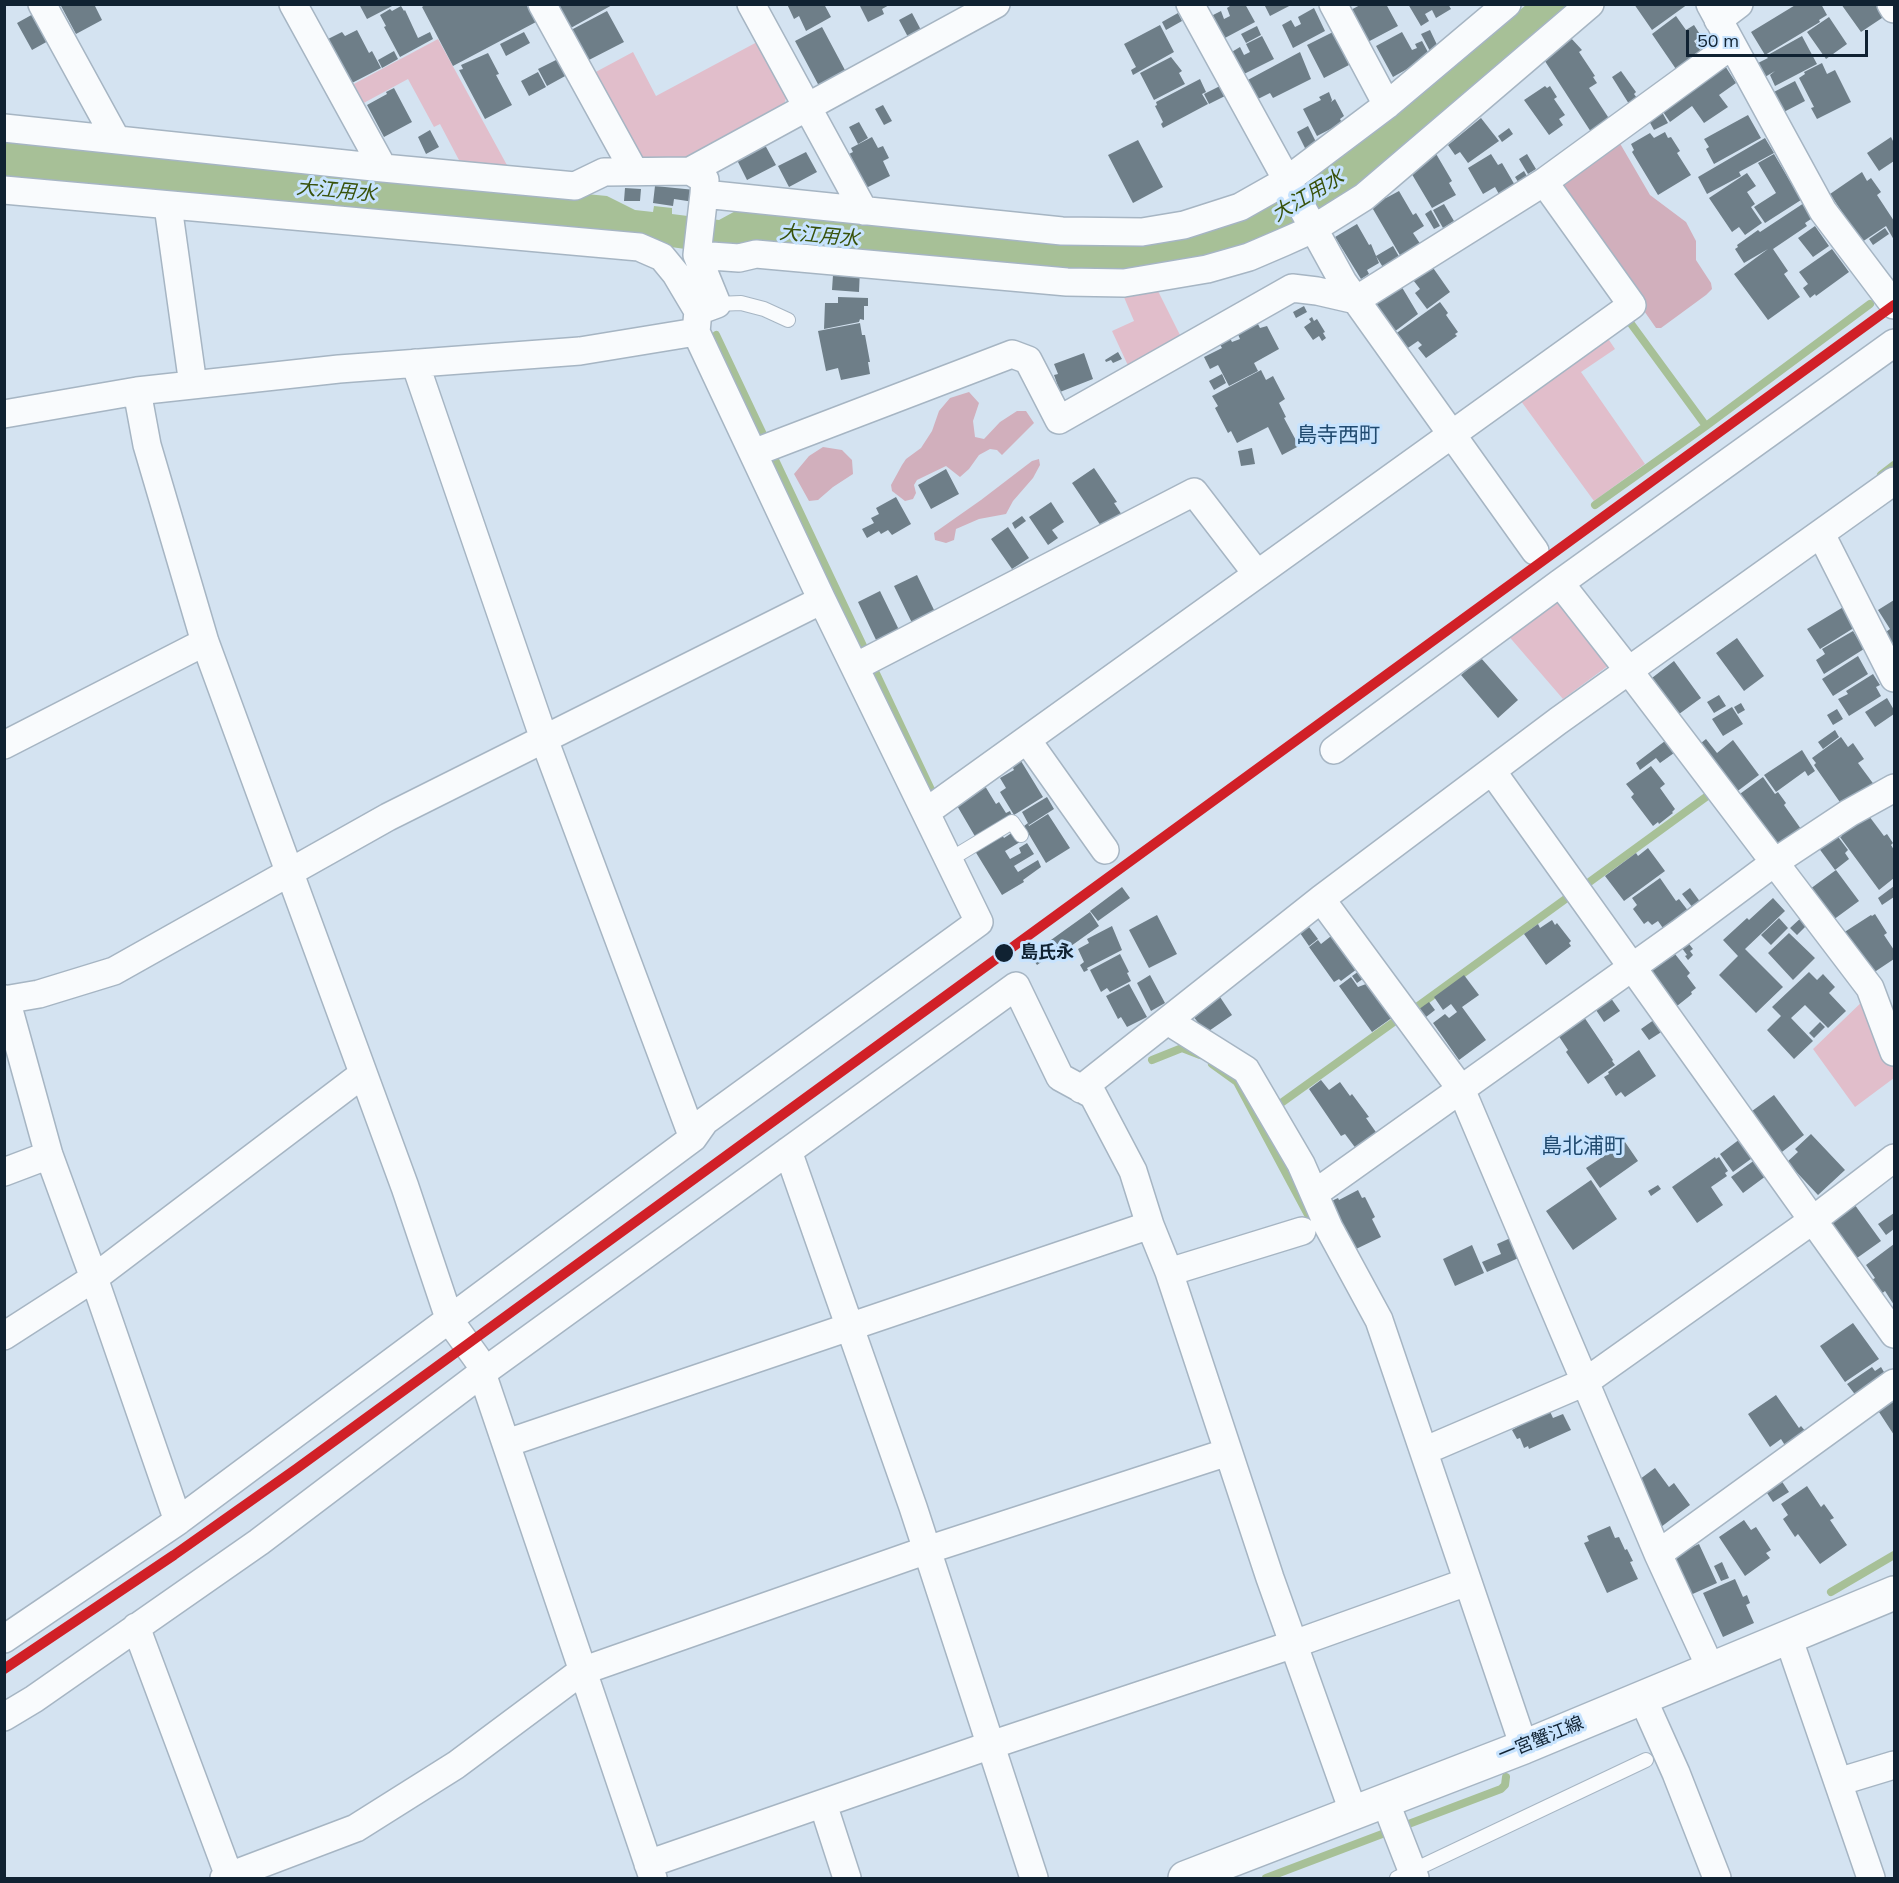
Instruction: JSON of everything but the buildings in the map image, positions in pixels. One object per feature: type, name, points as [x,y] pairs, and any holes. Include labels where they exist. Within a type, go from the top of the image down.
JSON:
[{"type":"main road","name":"一宮蟹江線","points":[[1185,1878],[1354,1814],[1392,1819],[1524,1747],[1894,1593]]},
{"type":"street","points":[[42,4],[116,139]]},
{"type":"street","points":[[293,4],[383,168]]},
{"type":"street","points":[[542,4],[634,171]]},
{"type":"street","points":[[751,4],[864,211]]},
{"type":"street","points":[[698,191],[807,107],[996,4]]},
{"type":"street","points":[[1190,4],[1343,282],[1535,551]]},
{"type":"street","points":[[1333,4],[1387,105]]},
{"type":"street","points":[[4,128],[575,186],[604,172],[634,171],[698,191],[864,211],[1062,231],[1142,232],[1184,225],[1240,207],[1289,185],[1387,105],[1474,16],[1508,4]]},
{"type":"street","points":[[697,255],[739,258],[756,254],[1067,282],[1124,283],[1207,269],[1249,257],[1312,227],[1364,197],[1590,4]]},
{"type":"street","points":[[1891,4],[1894,9]]},
{"type":"street","points":[[1722,10],[1732,45],[1823,211],[1890,291]]},
{"type":"street","points":[[764,448],[1012,354],[1028,360],[1059,420],[1292,288],[1356,300],[1544,182],[1732,45]]},
{"type":"street","points":[[926,812],[1632,305],[1544,182]]},
{"type":"street","points":[[4,190],[639,248],[662,257],[704,316],[764,448],[822,600],[865,662],[926,812],[979,922],[705,1121],[693,1138],[450,1321],[178,1521],[4,1639]]},
{"type":"street","points":[[698,191],[697,255],[704,316]]},
{"type":"street","points":[[168,206],[193,385]]},
{"type":"street","points":[[4,414],[137,391],[339,369],[580,351],[704,316]]},
{"type":"street","points":[[1334,750],[1894,343]]},
{"type":"street","points":[[415,363],[544,739],[693,1138]]},
{"type":"street","points":[[137,391],[147,445],[206,642],[405,1187],[450,1321],[484,1372],[650,1871],[823,1804],[991,1745],[1294,1644],[1459,1585]]},
{"type":"street","points":[[1082,1089],[1321,899],[1629,671],[1894,481]]},
{"type":"street","points":[[865,662],[1194,492],[1257,574]]},
{"type":"street","points":[[1821,534],[1894,678]]},
{"type":"street","points":[[1560,584],[1629,671],[1869,988],[1894,1052]]},
{"type":"street","points":[[178,1521],[49,1155],[5,999],[39,994],[114,971],[388,817],[822,600]]},
{"type":"street","points":[[4,746],[206,642]]},
{"type":"street","points":[[1027,740],[1105,850]]},
{"type":"street","points":[[1492,771],[1894,1334]]},
{"type":"street","points":[[1314,1194],[1775,862],[1849,813],[1894,788]]},
{"type":"street","points":[[1321,899],[1461,1089],[1658,1554],[1711,1669]]},
{"type":"street","points":[[4,1717],[259,1542],[484,1372],[1016,986],[1060,1077],[1093,1095],[1133,1171],[1354,1814]]},
{"type":"street","points":[[1168,1021],[1246,1070],[1301,1164],[1329,1228],[1378,1320],[1424,1451],[1459,1585],[1524,1747]]},
{"type":"street","points":[[4,1336],[94,1278],[363,1074]]},
{"type":"street","points":[[788,1151],[927,1551],[1034,1878]]},
{"type":"street","points":[[4,1172],[49,1155]]},
{"type":"street","points":[[1424,1451],[1585,1382],[1813,1220],[1894,1158]]},
{"type":"street","points":[[507,1443],[1150,1225]]},
{"type":"street","points":[[1169,1272],[1302,1231]]},
{"type":"street","points":[[1658,1554],[1894,1383]]},
{"type":"street","points":[[136,1628],[226,1877],[263,1871],[356,1828],[456,1765],[582,1671],[927,1551],[1228,1452]]},
{"type":"street","points":[[1788,1637],[1871,1878]]},
{"type":"street","points":[[1641,1697],[1676,1773],[1717,1878]]},
{"type":"street","points":[[1838,1782],[1894,1766]]},
{"type":"street","points":[[823,1804],[847,1878]]},
{"type":"street","points":[[1392,1819],[1408,1876]]},
{"type":"lane","points":[[704,316],[741,303],[764,309],[788,320]]},
{"type":"lane","points":[[949,860],[1012,822],[1021,835]]},
{"type":"lane","points":[[1408,1876],[1646,1760]]},
{"type":"shaded area","points":[[438,39],[508,167],[460,162],[440,124],[434,127],[408,79],[360,105],[350,86]]},
{"type":"shaded area","points":[[759,41],[787,95],[783,108],[677,164],[639,161],[592,74],[633,52],[656,96]]},
{"type":"shaded area","points":[[1618,140],[1650,195],[1686,222],[1696,241],[1696,260],[1711,283],[1712,289],[1706,295],[1661,328],[1656,328],[1559,189],[1560,175]]},
{"type":"shaded area","points":[[1155,285],[1183,341],[1131,372],[1112,331],[1134,321],[1121,290]]},
{"type":"shaded area","points":[[1605,334],[1615,349],[1581,372],[1645,464],[1594,501],[1518,397]]},
{"type":"shaded area","points":[[969,392],[979,403],[973,421],[975,437],[984,439],[1000,422],[1017,411],[1026,411],[1034,423],[1002,455],[997,450],[990,449],[979,455],[960,477],[946,466],[917,480],[914,485],[916,493],[913,499],[905,501],[892,491],[891,485],[902,465],[906,459],[921,448],[932,431],[939,411],[950,398]]},
{"type":"shaded area","points":[[823,447],[842,450],[852,460],[853,474],[818,500],[809,501],[794,474],[809,456]]},
{"type":"shaded area","points":[[1039,459],[1040,465],[1033,478],[1013,501],[1006,514],[979,519],[956,529],[954,540],[946,543],[935,540],[934,533],[1032,461]]},
{"type":"shaded area","points":[[1557,594],[1616,660],[1563,699],[1506,633]]},
{"type":"shaded area","points":[[1868,996],[1883,1047],[1894,1065],[1894,1078],[1855,1107],[1813,1049]]},
{"type":"water","name":"大江用水","points":[[1526,5],[1583,5],[1420,139],[1297,231],[1131,275],[692,250],[629,241],[5,179],[4,138],[607,196],[635,210],[653,212],[654,206],[672,208],[672,214],[719,220],[741,208],[814,220],[1062,243],[1282,195],[1318,174]]},
{"type":"waterway","points":[[1595,505],[1870,304]]},
{"type":"waterway","points":[[1629,321],[1706,426]]},
{"type":"waterway","points":[[716,335],[934,796]]},
{"type":"waterway","points":[[1881,475],[1894,465]]},
{"type":"waterway","points":[[1588,883],[1706,797]]},
{"type":"waterway","points":[[1414,1009],[1571,895]]},
{"type":"waterway","points":[[1277,1106],[1398,1019]]},
{"type":"waterway","points":[[1152,1060],[1182,1048],[1200,1055]]},
{"type":"waterway","points":[[1212,1064],[1237,1082],[1313,1224]]},
{"type":"waterway","points":[[1831,1592],[1894,1555]]},
{"type":"waterway","points":[[1266,1878],[1501,1789],[1505,1785],[1506,1777]]},
{"type":"transit line","points":[[4,1669],[174,1555],[296,1469],[1894,305]]},
{"type":"place","name":"島氏永","points":[[1004,953]]},
{"type":"district","name":"島寺西町","points":[[1338,436]]},
{"type":"district","name":"島北浦町","points":[[1583,1147]]}]
